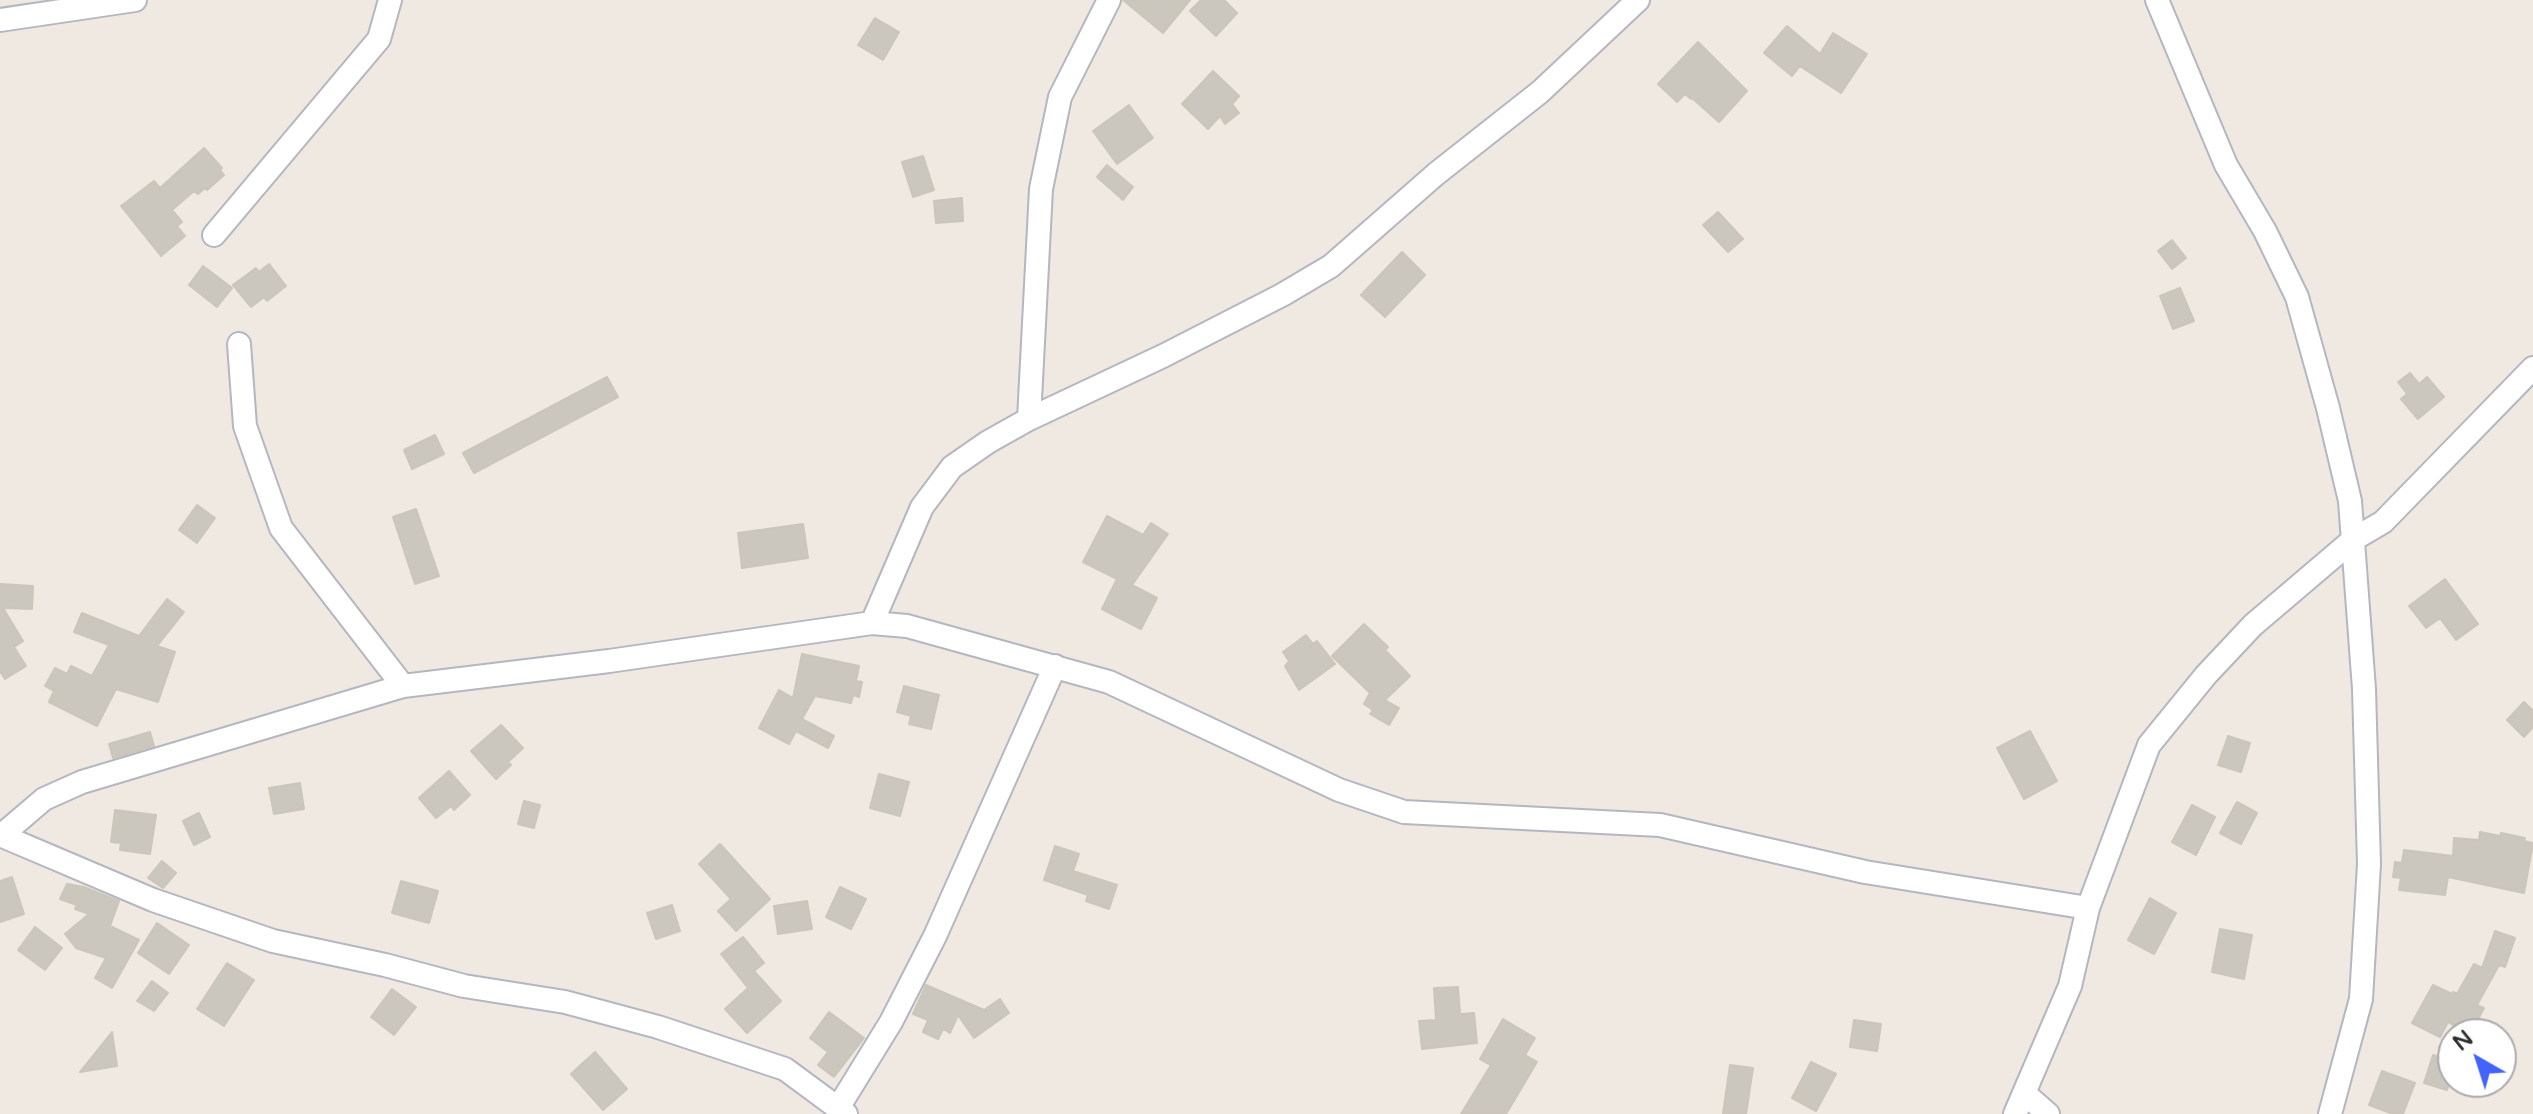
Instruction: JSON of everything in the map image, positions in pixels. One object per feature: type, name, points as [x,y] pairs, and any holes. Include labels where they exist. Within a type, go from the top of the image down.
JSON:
[{"type":"street","points":[[0,20],[135,0]]},
{"type":"street","points":[[214,235],[379,39],[390,0]]},
{"type":"street","points":[[1029,419],[1041,189],[1060,97],[1109,0]]},
{"type":"street","points":[[872,623],[922,507],[952,467],[1029,419],[1163,356],[1282,295],[1331,266],[1436,174],[1540,92],[1638,0]]},
{"type":"street","points":[[2157,0],[2226,165],[2265,231],[2297,297],[2350,501],[2364,689],[2369,864],[2361,999],[2330,1114]]},
{"type":"street","points":[[239,344],[245,426],[281,528],[403,686]]},
{"type":"street","points":[[2048,1114],[2020,1104],[2070,986],[2088,908],[2149,745],[2206,675],[2253,625],[2354,539],[2383,522],[2533,368]]},
{"type":"street","points":[[837,1107],[785,1069],[658,1027],[565,1002],[464,986],[273,941],[153,900],[1,835],[44,799],[82,782],[403,686],[609,661],[872,623],[907,626],[1109,682],[1339,790],[1404,812],[1660,825],[1865,872],[2088,908]]},
{"type":"street","points":[[809,1114],[837,1107],[891,1022],[935,936],[1055,666]]},
{"type":"building","points":[[1123,0],[1190,0],[1163,33]]},
{"type":"building","points":[[1201,0],[1224,0],[1237,13],[1216,36],[1190,11]]},
{"type":"building","points":[[875,18],[899,32],[883,60],[858,45]]},
{"type":"building","points":[[1787,26],[1820,54],[1833,33],[1867,54],[1841,93],[1800,66],[1792,76],[1764,53]]},
{"type":"building","points":[[1698,42],[1747,91],[1719,122],[1692,98],[1685,94],[1677,102],[1658,84]]},
{"type":"building","points":[[1213,71],[1239,96],[1232,104],[1239,113],[1225,124],[1220,116],[1208,129],[1182,104]]},
{"type":"building","points":[[1129,105],[1153,138],[1117,164],[1093,131]]},
{"type":"building","points":[[204,148],[222,168],[220,170],[224,175],[207,190],[205,188],[198,194],[194,191],[172,210],[182,222],[177,226],[185,236],[161,256],[121,206],[154,181],[160,188]]},
{"type":"building","points":[[923,156],[934,190],[913,197],[902,162]]},
{"type":"building","points":[[1107,165],[1133,187],[1123,200],[1097,177]]},
{"type":"building","points":[[962,198],[963,221],[936,223],[934,201]]},
{"type":"building","points":[[1718,212],[1743,239],[1728,252],[1703,225]]},
{"type":"building","points":[[2172,240],[2186,258],[2172,269],[2158,251]]},
{"type":"building","points":[[1402,252],[1425,275],[1385,317],[1361,295]]},
{"type":"building","points":[[269,264],[286,286],[267,301],[264,297],[251,307],[233,285],[256,268],[259,272]]},
{"type":"building","points":[[203,266],[232,288],[217,307],[189,285]]},
{"type":"building","points":[[2180,288],[2194,321],[2173,329],[2160,296]]},
{"type":"building","points":[[2410,373],[2419,384],[2427,377],[2444,397],[2418,419],[2401,399],[2407,394],[2398,382]]},
{"type":"building","points":[[607,377],[618,397],[474,473],[463,453]]},
{"type":"building","points":[[435,435],[444,454],[412,469],[404,450]]},
{"type":"building","points":[[197,505],[215,518],[197,543],[179,530]]},
{"type":"building","points":[[416,509],[439,576],[415,584],[393,517]]},
{"type":"building","points":[[1107,516],[1143,535],[1151,523],[1168,534],[1132,585],[1157,598],[1141,629],[1102,609],[1117,579],[1083,562]]},
{"type":"building","points":[[803,524],[808,558],[742,568],[738,533]]},
{"type":"building","points":[[2445,579],[2478,624],[2456,640],[2440,618],[2426,628],[2409,606]]},
{"type":"building","points":[[0,584],[33,586],[32,609],[3,608],[23,641],[14,647],[26,666],[5,679],[0,671]]},
{"type":"building","points":[[167,599],[184,612],[157,646],[175,652],[158,702],[116,689],[97,726],[49,702],[54,691],[45,686],[55,668],[67,674],[71,666],[92,676],[109,645],[74,632],[82,613],[139,636]]},
{"type":"building","points":[[1364,624],[1388,647],[1385,650],[1410,676],[1385,700],[1399,708],[1389,725],[1370,714],[1373,710],[1364,704],[1370,693],[1332,656]]},
{"type":"building","points":[[1306,635],[1313,644],[1317,641],[1335,664],[1299,690],[1285,666],[1289,661],[1283,652]]},
{"type":"building","points":[[802,654],[859,666],[856,681],[862,682],[859,697],[853,695],[851,703],[815,696],[802,719],[834,736],[828,748],[796,731],[789,744],[759,728],[779,690],[793,698]]},
{"type":"building","points":[[904,686],[939,695],[931,729],[909,724],[911,716],[897,712]]},
{"type":"building","points":[[2524,702],[2533,711],[2533,727],[2524,737],[2507,720]]},
{"type":"building","points":[[501,725],[523,748],[496,779],[471,751]]},
{"type":"building","points":[[2030,731],[2057,781],[2024,799],[1997,748]]},
{"type":"building","points":[[150,732],[154,746],[113,758],[109,744]]},
{"type":"building","points":[[2228,736],[2250,743],[2241,772],[2218,765]]},
{"type":"building","points":[[449,771],[470,795],[454,810],[451,806],[436,818],[419,798]]},
{"type":"building","points":[[879,774],[909,782],[900,816],[870,808]]},
{"type":"building","points":[[300,783],[304,809],[274,814],[269,788]]},
{"type":"building","points":[[524,801],[540,805],[534,828],[518,824]]},
{"type":"building","points":[[2237,802],[2257,813],[2241,844],[2220,833]]},
{"type":"building","points":[[2192,805],[2215,817],[2196,855],[2172,842]]},
{"type":"building","points":[[115,810],[156,815],[150,854],[120,850],[121,843],[111,842]]},
{"type":"building","points":[[199,813],[210,837],[194,845],[183,821]]},
{"type":"building","points":[[2480,832],[2500,836],[2501,833],[2533,843],[2524,893],[2448,877],[2445,895],[2399,890],[2401,878],[2393,877],[2395,862],[2402,863],[2404,850],[2453,856],[2454,838],[2479,840]]},
{"type":"building","points":[[720,844],[770,899],[736,931],[718,911],[731,899],[699,864]]},
{"type":"building","points":[[1055,846],[1079,854],[1073,871],[1117,885],[1109,909],[1086,901],[1088,895],[1044,880]]},
{"type":"building","points":[[162,861],[176,873],[163,888],[148,878]]},
{"type":"building","points":[[12,877],[24,914],[0,922],[0,881]]},
{"type":"building","points":[[401,881],[438,891],[429,923],[392,913]]},
{"type":"building","points":[[67,884],[84,887],[119,901],[110,926],[139,940],[112,988],[95,978],[106,958],[76,948],[65,934],[89,914],[75,909],[77,905],[60,899]]},
{"type":"building","points":[[840,887],[866,899],[851,929],[826,917]]},
{"type":"building","points":[[2150,898],[2176,913],[2154,954],[2128,940]]},
{"type":"building","points":[[807,901],[812,929],[778,934],[774,906]]},
{"type":"building","points":[[672,905],[680,931],[656,939],[647,913]]},
{"type":"building","points":[[157,923],[189,945],[169,974],[138,953]]},
{"type":"building","points":[[35,927],[62,948],[45,970],[18,950]]},
{"type":"building","points":[[2220,929],[2252,935],[2244,979],[2212,972]]},
{"type":"building","points":[[2495,931],[2515,938],[2505,967],[2499,965],[2477,1005],[2484,1008],[2479,1018],[2437,1018],[2437,1036],[2412,1023],[2433,985],[2457,994],[2474,964],[2482,968]]},
{"type":"building","points":[[743,937],[764,963],[754,971],[781,1001],[747,1033],[725,1009],[748,988],[721,954]]},
{"type":"building","points":[[227,963],[254,980],[224,1026],[197,1009]]},
{"type":"building","points":[[152,981],[168,993],[154,1011],[137,1001]]},
{"type":"building","points":[[926,985],[984,1010],[1000,999],[1009,1013],[974,1038],[958,1015],[950,1033],[943,1029],[938,1039],[923,1032],[928,1020],[913,1014]]},
{"type":"building","points":[[1458,987],[1460,1014],[1474,1013],[1477,1043],[1422,1049],[1419,1021],[1436,1020],[1434,988]]},
{"type":"building","points":[[392,989],[416,1007],[394,1035],[371,1017]]},
{"type":"building","points":[[829,1012],[864,1038],[834,1077],[818,1065],[828,1052],[810,1038]]},
{"type":"building","points":[[1503,1019],[1535,1038],[1525,1055],[1537,1062],[1506,1114],[1461,1114],[1491,1065],[1480,1059]]},
{"type":"building","points":[[1854,1020],[1881,1024],[1877,1051],[1850,1047]]},
{"type":"building","points":[[112,1032],[117,1066],[80,1072]]},
{"type":"building","points":[[595,1052],[627,1089],[603,1110],[571,1074]]},
{"type":"building","points":[[2433,1055],[2437,1056],[2437,1087],[2424,1083]]},
{"type":"building","points":[[1811,1062],[1836,1074],[1816,1111],[1792,1098]]},
{"type":"building","points":[[1730,1065],[1753,1068],[1746,1114],[1723,1114]]},
{"type":"building","points":[[2382,1071],[2415,1083],[2403,1114],[2393,1114],[2369,1105]]}]
